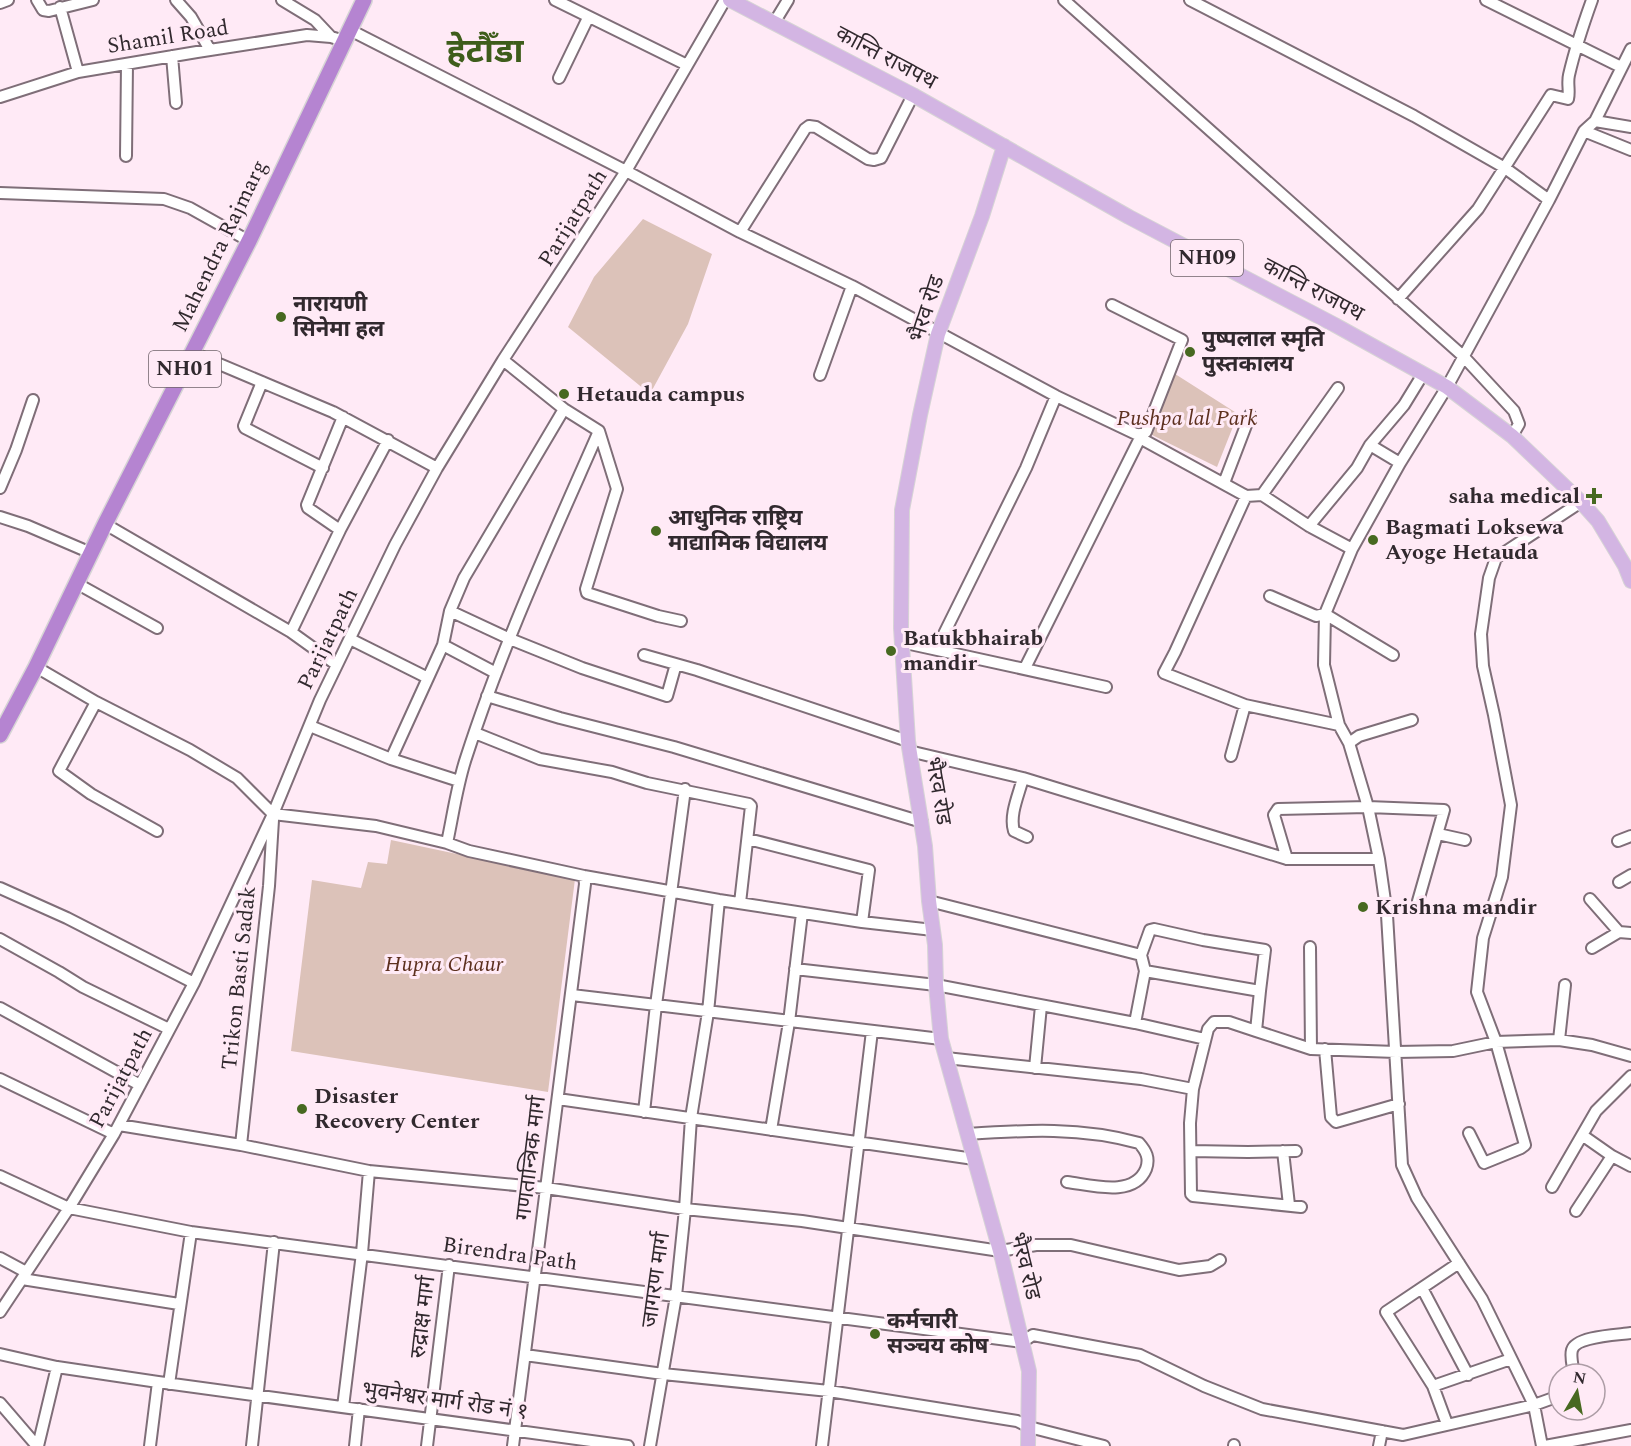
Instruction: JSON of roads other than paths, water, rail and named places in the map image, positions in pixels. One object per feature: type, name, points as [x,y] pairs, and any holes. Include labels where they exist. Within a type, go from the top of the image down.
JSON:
[{"type":"highway","name":"Mahendra Rajmarg","points":[[0,735],[249,241],[342,36],[364,0]]},
{"type":"main road","name":"कान्ति राजपथ","points":[[730,0],[913,95],[1129,217],[1447,387],[1512,436],[1581,502],[1598,521],[1625,566],[1631,581]]},
{"type":"main road","name":"भैरव रोड","points":[[1004,146],[982,216],[938,334],[920,415],[902,510],[901,642],[909,746],[922,822],[933,930],[941,1039],[1000,1251],[1029,1371],[1028,1446]]},
{"type":"street","points":[[0,3],[8,0]]},
{"type":"street","points":[[38,0],[43,10],[49,11],[93,0]]},
{"type":"street","points":[[176,0],[191,16],[210,50]]},
{"type":"street","points":[[282,0],[342,36],[626,171],[740,232],[852,286],[1056,396],[1139,436],[1246,496],[1262,495],[1309,526],[1352,549]]},
{"type":"street","points":[[555,0],[687,65]]},
{"type":"street","name":"Parijatpath","points":[[0,1312],[69,1208],[116,1130],[194,984],[273,814],[320,700],[395,545],[437,468],[503,360],[626,171],[724,0]]},
{"type":"street","points":[[774,23],[788,0]]},
{"type":"street","points":[[1064,0],[1463,356],[1514,411],[1519,424],[1512,436]]},
{"type":"street","points":[[1190,0],[1384,100],[1505,168],[1549,200]]},
{"type":"street","points":[[1486,0],[1621,67]]},
{"type":"street","points":[[1398,299],[1478,209],[1551,95],[1568,99],[1568,80],[1576,43],[1592,0]]},
{"type":"street","points":[[60,7],[78,72]]},
{"type":"street","points":[[559,78],[588,18]]},
{"type":"street","name":"Shamil Road","points":[[0,97],[78,72],[307,35],[342,36]]},
{"type":"street","points":[[1631,49],[1595,121],[1584,131],[1447,387],[1400,463],[1352,549],[1325,614],[1324,665],[1339,725],[1349,743],[1368,807],[1379,859],[1387,915],[1402,1165],[1417,1198],[1482,1299],[1534,1405],[1543,1446],[1631,1430]]},
{"type":"street","points":[[172,56],[176,103]]},
{"type":"street","points":[[126,156],[127,64]]},
{"type":"street","points":[[740,232],[805,129],[809,126],[816,127],[868,159],[881,158],[913,95]]},
{"type":"street","points":[[1595,121],[1631,126]]},
{"type":"street","points":[[1584,131],[1631,150]]},
{"type":"street","points":[[0,193],[164,199],[190,208],[249,241]]},
{"type":"street","points":[[820,375],[852,286]]},
{"type":"street","points":[[1025,668],[1139,436],[1146,432],[1182,340],[1112,305]]},
{"type":"street","points":[[193,353],[343,417],[437,468]]},
{"type":"street","points":[[503,360],[564,409],[599,430],[617,489],[586,589],[588,593],[658,616],[681,621]]},
{"type":"street","points":[[1309,526],[1357,468],[1370,445],[1404,405],[1423,374]]},
{"type":"street","points":[[262,382],[245,428],[323,468]]},
{"type":"street","points":[[1262,495],[1338,388]]},
{"type":"street","points":[[937,648],[1026,468],[1056,396]]},
{"type":"street","points":[[0,488],[33,400]]},
{"type":"street","points":[[391,759],[443,645],[450,611],[464,578],[564,409]]},
{"type":"street","points":[[1224,483],[1250,416]]},
{"type":"street","points":[[340,530],[307,505],[343,417]]},
{"type":"street","points":[[447,843],[459,782],[487,696],[599,430]]},
{"type":"street","points":[[291,632],[340,530],[388,440]]},
{"type":"street","points":[[1370,445],[1400,463]]},
{"type":"street","points":[[1246,496],[1164,673],[1245,705],[1339,725]]},
{"type":"street","points":[[1469,1133],[1484,1163],[1521,1148],[1525,1144],[1496,1042],[1477,992],[1483,938],[1502,877],[1511,805],[1483,666],[1481,634],[1489,578],[1496,558],[1581,502]]},
{"type":"street","points":[[0,517],[28,526],[90,553]]},
{"type":"street","points":[[105,524],[291,632],[337,664]]},
{"type":"street","points":[[76,583],[157,628]]},
{"type":"street","points":[[1270,596],[1316,616],[1325,614],[1393,655]]},
{"type":"street","points":[[450,611],[510,639],[582,668],[667,696],[676,664]]},
{"type":"street","points":[[350,639],[428,678]]},
{"type":"street","points":[[901,642],[937,648],[1106,687]]},
{"type":"street","points":[[443,645],[496,673]]},
{"type":"street","points":[[644,655],[676,664],[909,746],[1023,778],[1287,859],[1379,859]]},
{"type":"street","points":[[36,667],[237,778],[273,814],[376,826],[447,843],[462,849],[584,876],[719,900],[862,922],[933,930]]},
{"type":"street","points":[[487,696],[560,718],[674,747],[922,822]]},
{"type":"street","points":[[96,702],[59,771],[92,794],[157,831]]},
{"type":"street","points":[[1231,756],[1245,705]]},
{"type":"street","points":[[1349,743],[1359,736],[1412,720]]},
{"type":"street","points":[[310,726],[391,759],[459,782]]},
{"type":"street","points":[[475,733],[540,759],[612,772],[647,783],[749,804],[751,806],[740,903]]},
{"type":"street","points":[[1023,778],[1013,827],[1014,831],[1027,837]]},
{"type":"street","points":[[644,1112],[685,789]]},
{"type":"street","points":[[1287,859],[1275,815],[1278,809],[1368,807],[1444,810],[1418,901]]},
{"type":"street","name":"Trikon Basti Sadak","points":[[241,1145],[269,886],[273,814]]},
{"type":"street","points":[[1438,834],[1465,840]]},
{"type":"street","points":[[1618,841],[1631,836]]},
{"type":"street","points":[[748,839],[869,870],[862,922]]},
{"type":"street","points":[[1619,882],[1631,875]]},
{"type":"street","name":"गणतान्त्रिक मार्ग","points":[[513,1446],[572,995],[584,876]]},
{"type":"street","points":[[0,888],[67,918],[194,984]]},
{"type":"street","points":[[1590,899],[1619,932]]},
{"type":"street","name":"जागरण मार्ग","points":[[650,1446],[676,1296],[691,1118],[708,1012],[719,900]]},
{"type":"street","points":[[929,901],[1141,955]]},
{"type":"street","points":[[771,1130],[789,1022],[802,913]]},
{"type":"street","points":[[1135,1023],[1145,971],[1141,955],[1150,930],[1154,929],[1265,950],[1256,1031]]},
{"type":"street","points":[[1592,948],[1619,932],[1631,933]]},
{"type":"street","points":[[0,939],[83,987],[169,1029]]},
{"type":"street","points":[[1310,947],[1311,1049]]},
{"type":"street","points":[[795,969],[936,986],[1135,1023],[1205,1040]]},
{"type":"street","points":[[1145,971],[1260,991]]},
{"type":"street","points":[[1559,1040],[1565,985]]},
{"type":"street","points":[[572,995],[941,1039]]},
{"type":"street","points":[[1035,1068],[1041,1006]]},
{"type":"street","points":[[0,1008],[140,1085]]},
{"type":"street","points":[[1301,1207],[1191,1194],[1193,1089],[1208,1029],[1215,1022],[1229,1022],[1311,1049],[1396,1052],[1453,1051],[1496,1042],[1559,1040],[1592,1045],[1631,1056]]},
{"type":"street","points":[[822,1446],[872,1031]]},
{"type":"street","points":[[1325,1049],[1333,1120],[1336,1122],[1399,1104]]},
{"type":"street","points":[[946,1058],[1141,1079],[1193,1089]]},
{"type":"street","points":[[1552,1187],[1596,1111],[1631,1076]]},
{"type":"street","points":[[0,1079],[116,1130],[241,1145],[369,1171],[546,1188],[685,1209],[802,1221],[1000,1251],[1036,1245],[1071,1245],[1179,1270],[1210,1266],[1220,1260]]},
{"type":"street","points":[[558,1099],[974,1159]]},
{"type":"street","points":[[968,1134],[1033,1130],[1122,1138],[1139,1143],[1148,1156],[1143,1173],[1133,1182],[1122,1187],[1067,1182]]},
{"type":"street","points":[[1582,1135],[1631,1166]]},
{"type":"street","points":[[1191,1151],[1296,1151]]},
{"type":"street","points":[[1283,1151],[1289,1205]]},
{"type":"street","points":[[1576,1211],[1612,1156]]},
{"type":"street","points":[[343,1407],[362,1254],[369,1171]]},
{"type":"street","name":"Birendra Path","points":[[0,1176],[69,1208],[190,1232],[1022,1342],[1033,1335],[1140,1355],[1204,1386],[1262,1409],[1403,1435],[1534,1405],[1547,1400]]},
{"type":"street","points":[[150,1446],[179,1304],[190,1232]]},
{"type":"street","points":[[252,1446],[274,1242]]},
{"type":"street","points":[[0,1258],[24,1276],[179,1304]]},
{"type":"street","points":[[1448,1424],[1433,1386],[1386,1312],[1459,1263]]},
{"type":"street","name":"रुद्राक्ष मार्ग","points":[[428,1446],[449,1265]]},
{"type":"street","points":[[1422,1288],[1468,1376]]},
{"type":"street","points":[[1572,1362],[1573,1346],[1582,1340],[1631,1333]]},
{"type":"street","name":"भुवनेश्वर मार्ग रोड नं १","points":[[0,1354],[57,1367],[163,1383],[628,1446]]},
{"type":"street","points":[[525,1355],[663,1374],[828,1390],[1017,1421],[1029,1427],[1104,1446]]},
{"type":"street","points":[[1433,1386],[1468,1376],[1511,1359]]},
{"type":"street","points":[[37,1446],[57,1367]]},
{"type":"street","points":[[0,1403],[37,1446]]},
{"type":"street","points":[[355,1446],[359,1409]]},
{"type":"street","points":[[1379,1446],[1382,1431]]},
{"type":"place","name":"नारायणी सिनेमा हल","points":[[281,317]]},
{"type":"place","name":"पुष्पलाल स्मृति पुस्तकालय","points":[[1190,352]]},
{"type":"place","name":"Hetauda campus","points":[[564,394]]},
{"type":"place","name":"saha medical","points":[[1594,496]]},
{"type":"place","name":"आधुनिक राष्ट्रिय माद्यामिक विद्यालय","points":[[656,531]]},
{"type":"place","name":"Bagmati Loksewa Ayoge Hetauda","points":[[1373,540]]},
{"type":"place","name":"Batukbhairab mandir","points":[[891,651]]},
{"type":"place","name":"Krishna mandir","points":[[1363,907]]},
{"type":"place","name":"Disaster Recovery Center","points":[[302,1109]]},
{"type":"place","name":"कर्मचारी सञ्चय कोष","points":[[875,1334]]},
{"type":"district","name":"हेटौँडा","points":[[485,52]]},
{"type":"park label","name":"Pushpa lal Park","points":[[1187,418]]},
{"type":"park label","name":"Hupra Chaur","points":[[444,964]]}]
